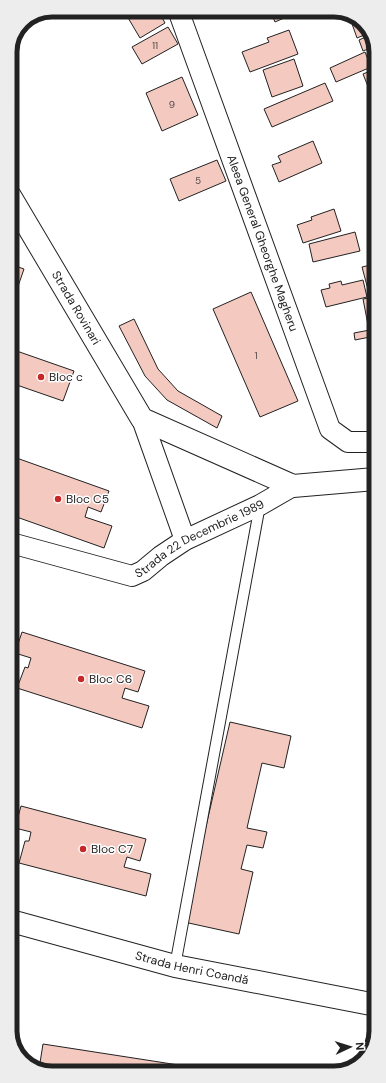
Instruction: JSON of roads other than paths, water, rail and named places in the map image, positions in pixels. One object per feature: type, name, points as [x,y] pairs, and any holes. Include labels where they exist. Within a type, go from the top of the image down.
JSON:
[{"type":"street","name":"Aleea General Gheorghe Magheru","points":[[181,17],[330,429],[348,442],[369,442]]},
{"type":"street","name":"Strada Rovinari","points":[[17,208],[142,419],[185,540]]},
{"type":"street","points":[[142,419],[292,486],[369,480]]},
{"type":"street","name":"Strada 22 Decembrie 1989","points":[[17,545],[132,576],[143,571],[161,556],[185,540],[260,505],[292,486]]},
{"type":"street","name":"Strada Henri Coandă","points":[[17,922],[175,966],[369,1003]]},
{"type":"lane","points":[[175,966],[260,505]]},
{"type":"place","name":"Bloc c","points":[[41,377]]},
{"type":"place","name":"Bloc C5","points":[[58,499]]},
{"type":"place","name":"Bloc C6","points":[[81,679]]},
{"type":"place","name":"Bloc C7","points":[[83,849]]}]
